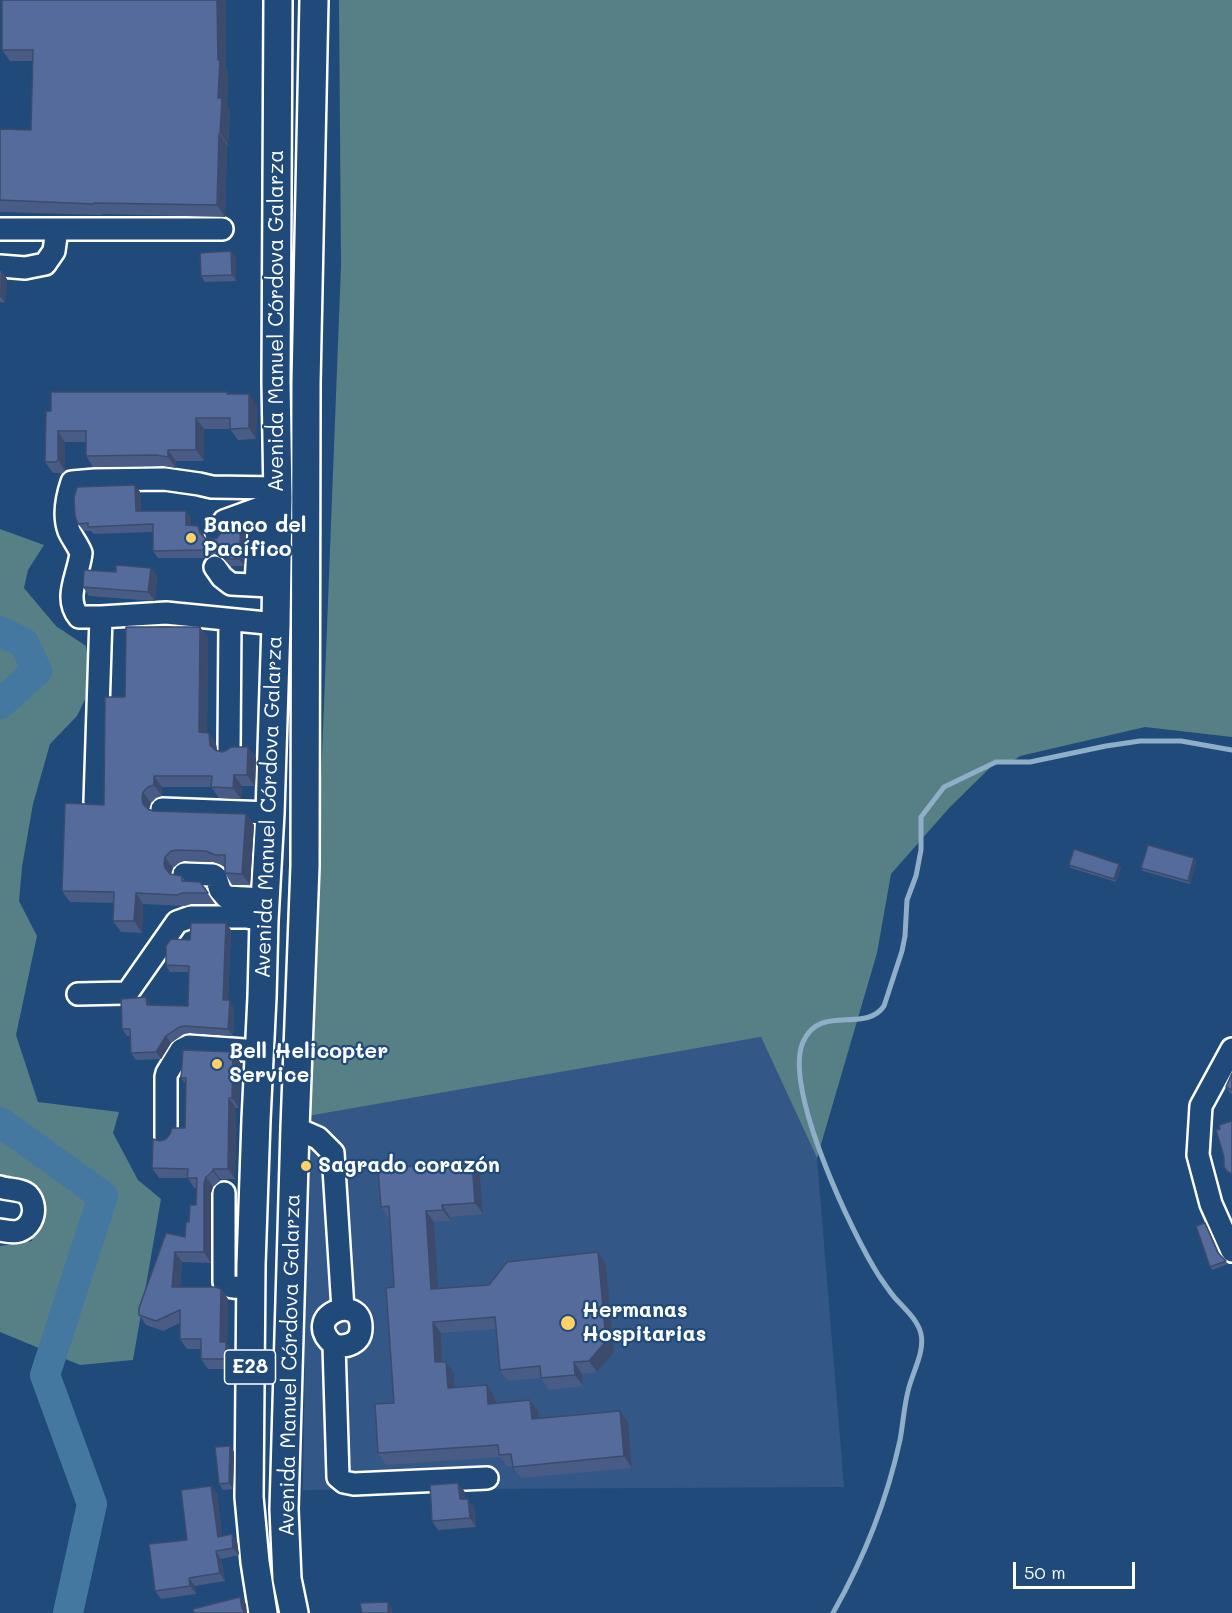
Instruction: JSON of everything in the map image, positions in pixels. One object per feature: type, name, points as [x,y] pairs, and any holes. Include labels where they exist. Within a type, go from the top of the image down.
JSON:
[{"type":"main road","name":"Avenida Manuel Córdova Galarza","points":[[262,1613],[249,1497],[251,1286],[255,1120],[270,813],[276,624],[266,586],[276,382],[278,0]]},
{"type":"main road","name":"Avenida Manuel Córdova Galarza","points":[[294,1613],[287,1579],[284,1509],[305,867],[306,382],[314,0]]},
{"type":"main road","points":[[276,163],[311,162]]},
{"type":"main road","points":[[276,382],[306,382]]},
{"type":"main road","points":[[255,1120],[295,1128]]},
{"type":"street","points":[[0,229],[222,229]]},
{"type":"street","points":[[0,266],[25,268],[45,264],[54,251],[57,229]]},
{"type":"street","points":[[272,498],[199,483],[164,479],[96,480],[72,482],[67,496],[66,510],[68,529],[81,553],[71,599],[73,610],[79,617],[166,613],[276,624]]},
{"type":"street","points":[[216,534],[224,521],[272,498]]},
{"type":"street","points":[[215,567],[231,584],[266,586]]},
{"type":"street","points":[[96,802],[101,617]]},
{"type":"street","points":[[229,750],[230,620]]},
{"type":"street","points":[[162,809],[270,813]]},
{"type":"street","points":[[184,874],[213,875],[226,897],[264,910]]},
{"type":"street","points":[[78,994],[128,992],[177,922],[191,917],[246,917],[264,910]]},
{"type":"street","points":[[166,1138],[166,1077],[181,1050],[189,1046],[259,1051]]},
{"type":"street","points":[[1232,1049],[1201,1106],[1198,1155],[1211,1204],[1232,1251]]},
{"type":"street","points":[[295,1128],[318,1138],[333,1153],[343,1309]]},
{"type":"street","points":[[0,1188],[24,1192],[30,1198],[34,1210],[30,1222],[21,1230],[11,1232],[0,1230]]},
{"type":"street","points":[[224,1192],[224,1282],[233,1288],[251,1286]]},
{"type":"street","points":[[343,1309],[351,1311],[358,1316],[361,1324],[361,1332],[357,1340],[351,1345],[342,1347],[334,1345],[324,1332],[324,1323],[335,1311],[343,1309]]},
{"type":"street","points":[[334,1345],[338,1477],[344,1482],[354,1484],[487,1478]]},
{"type":"shaded area","name":"Hermanas Hospitarias","points":[[761,1037],[817,1158],[844,1487],[303,1490],[308,1116]]},
{"type":"green space","points":[[339,0],[1232,0],[1232,737],[1145,727],[1020,756],[1013,761],[996,762],[950,807],[891,874],[877,953],[817,1158],[761,1037],[308,1116],[341,266]]},
{"type":"green space","points":[[0,529],[44,545],[28,570],[24,588],[56,626],[86,646],[92,685],[77,716],[50,744],[33,804],[22,867],[19,901],[37,936],[16,1035],[38,1102],[119,1112],[113,1133],[138,1180],[161,1199],[133,1360],[80,1365],[0,1332],[0,1246],[32,1241],[33,1217],[18,1187],[0,1175]]},
{"type":"building","points":[[2,0],[217,0],[218,60],[220,60],[218,98],[222,98],[217,205],[94,204],[0,200],[0,129],[31,130],[33,50],[2,50]]},
{"type":"building","points":[[231,251],[232,275],[201,276],[200,253]]},
{"type":"building","points":[[51,392],[249,394],[249,428],[230,429],[230,418],[196,418],[196,450],[168,450],[168,457],[156,455],[86,456],[86,431],[58,431],[58,460],[45,462],[46,411],[51,411]]},
{"type":"building","points":[[135,485],[136,511],[186,511],[186,525],[198,526],[205,538],[217,538],[226,526],[241,526],[239,559],[225,559],[216,548],[209,547],[202,550],[153,551],[153,524],[88,527],[88,523],[78,524],[74,498],[77,487]]},
{"type":"building","points":[[116,565],[151,568],[148,592],[83,587],[84,570],[116,572]]},
{"type":"building","points":[[126,627],[200,627],[199,732],[209,733],[210,745],[215,750],[222,752],[231,747],[248,747],[247,775],[234,775],[233,788],[211,787],[212,776],[154,776],[154,785],[143,792],[143,804],[153,811],[246,814],[242,874],[225,873],[225,855],[215,855],[206,851],[171,851],[165,857],[164,863],[170,874],[182,876],[182,881],[200,882],[208,893],[177,895],[136,893],[134,921],[113,921],[114,892],[62,891],[65,803],[104,805],[105,697],[125,697]]},
{"type":"building","points":[[1148,845],[1194,858],[1188,881],[1141,868]]},
{"type":"building","points":[[1074,849],[1119,864],[1114,879],[1069,865]]},
{"type":"building","points":[[191,923],[226,923],[223,1000],[230,1000],[228,1029],[179,1027],[166,1036],[156,1052],[131,1053],[130,1029],[122,1029],[121,999],[146,997],[147,1005],[188,1006],[189,966],[166,965],[166,946],[171,939],[190,940]]},
{"type":"building","points":[[183,1050],[233,1052],[232,1098],[229,1098],[228,1169],[213,1169],[206,1177],[204,1183],[204,1252],[175,1252],[172,1287],[221,1289],[220,1342],[226,1342],[226,1359],[201,1359],[201,1339],[180,1339],[180,1310],[156,1321],[139,1315],[139,1308],[166,1233],[185,1237],[190,1205],[196,1205],[197,1178],[187,1178],[188,1169],[152,1168],[153,1139],[160,1141],[166,1139],[172,1128],[185,1128],[186,1078],[181,1078]]},
{"type":"building","points":[[1232,1073],[1232,1090],[1226,1087]]},
{"type":"building","points":[[1232,1121],[1232,1174],[1224,1167],[1224,1157],[1216,1130],[1220,1129],[1219,1125]]},
{"type":"building","points":[[472,1162],[475,1203],[442,1205],[443,1210],[426,1211],[431,1289],[489,1285],[507,1262],[598,1252],[606,1341],[589,1361],[574,1362],[575,1375],[541,1378],[540,1366],[500,1370],[495,1317],[433,1322],[435,1362],[446,1362],[448,1388],[487,1385],[488,1404],[530,1400],[532,1419],[620,1411],[624,1456],[513,1467],[511,1454],[499,1455],[498,1445],[378,1453],[375,1404],[394,1403],[386,1288],[394,1287],[389,1206],[381,1207],[378,1169]]},
{"type":"building","points":[[1205,1223],[1218,1253],[1226,1261],[1210,1267],[1196,1226]]},
{"type":"building","points":[[230,1446],[229,1483],[219,1484],[215,1447]]},
{"type":"building","points":[[458,1483],[460,1499],[468,1499],[470,1518],[432,1521],[430,1485]]},
{"type":"building","points":[[211,1486],[218,1537],[232,1534],[233,1548],[216,1551],[220,1573],[189,1578],[190,1586],[155,1591],[149,1544],[187,1540],[181,1490]]},
{"type":"building","points":[[240,1597],[245,1613],[194,1613],[193,1609]]},
{"type":"building","points":[[388,1602],[388,1613],[362,1613],[360,1603]]},
{"type":"waterway","points":[[0,631],[24,643],[37,671],[0,704]]},
{"type":"waterway","points":[[833,1613],[864,1551],[881,1507],[895,1462],[905,1403],[922,1341],[917,1324],[889,1290],[867,1256],[823,1160],[803,1092],[799,1064],[803,1042],[811,1030],[820,1024],[866,1018],[876,1014],[884,1006],[905,936],[907,900],[916,876],[921,850],[921,817],[944,787],[996,762],[1030,762],[1140,741],[1181,741],[1232,750]]},
{"type":"waterway","points":[[0,1122],[103,1196],[45,1375],[92,1504],[68,1613]]},
{"type":"place","name":"Banco del Pacífico","points":[[191,538]]},
{"type":"place","name":"Bell Helicopter Service","points":[[217,1064]]},
{"type":"place","name":"Sagrado corazón","points":[[306,1166]]},
{"type":"place","name":"Hermanas Hospitarias","points":[[568,1323]]}]
